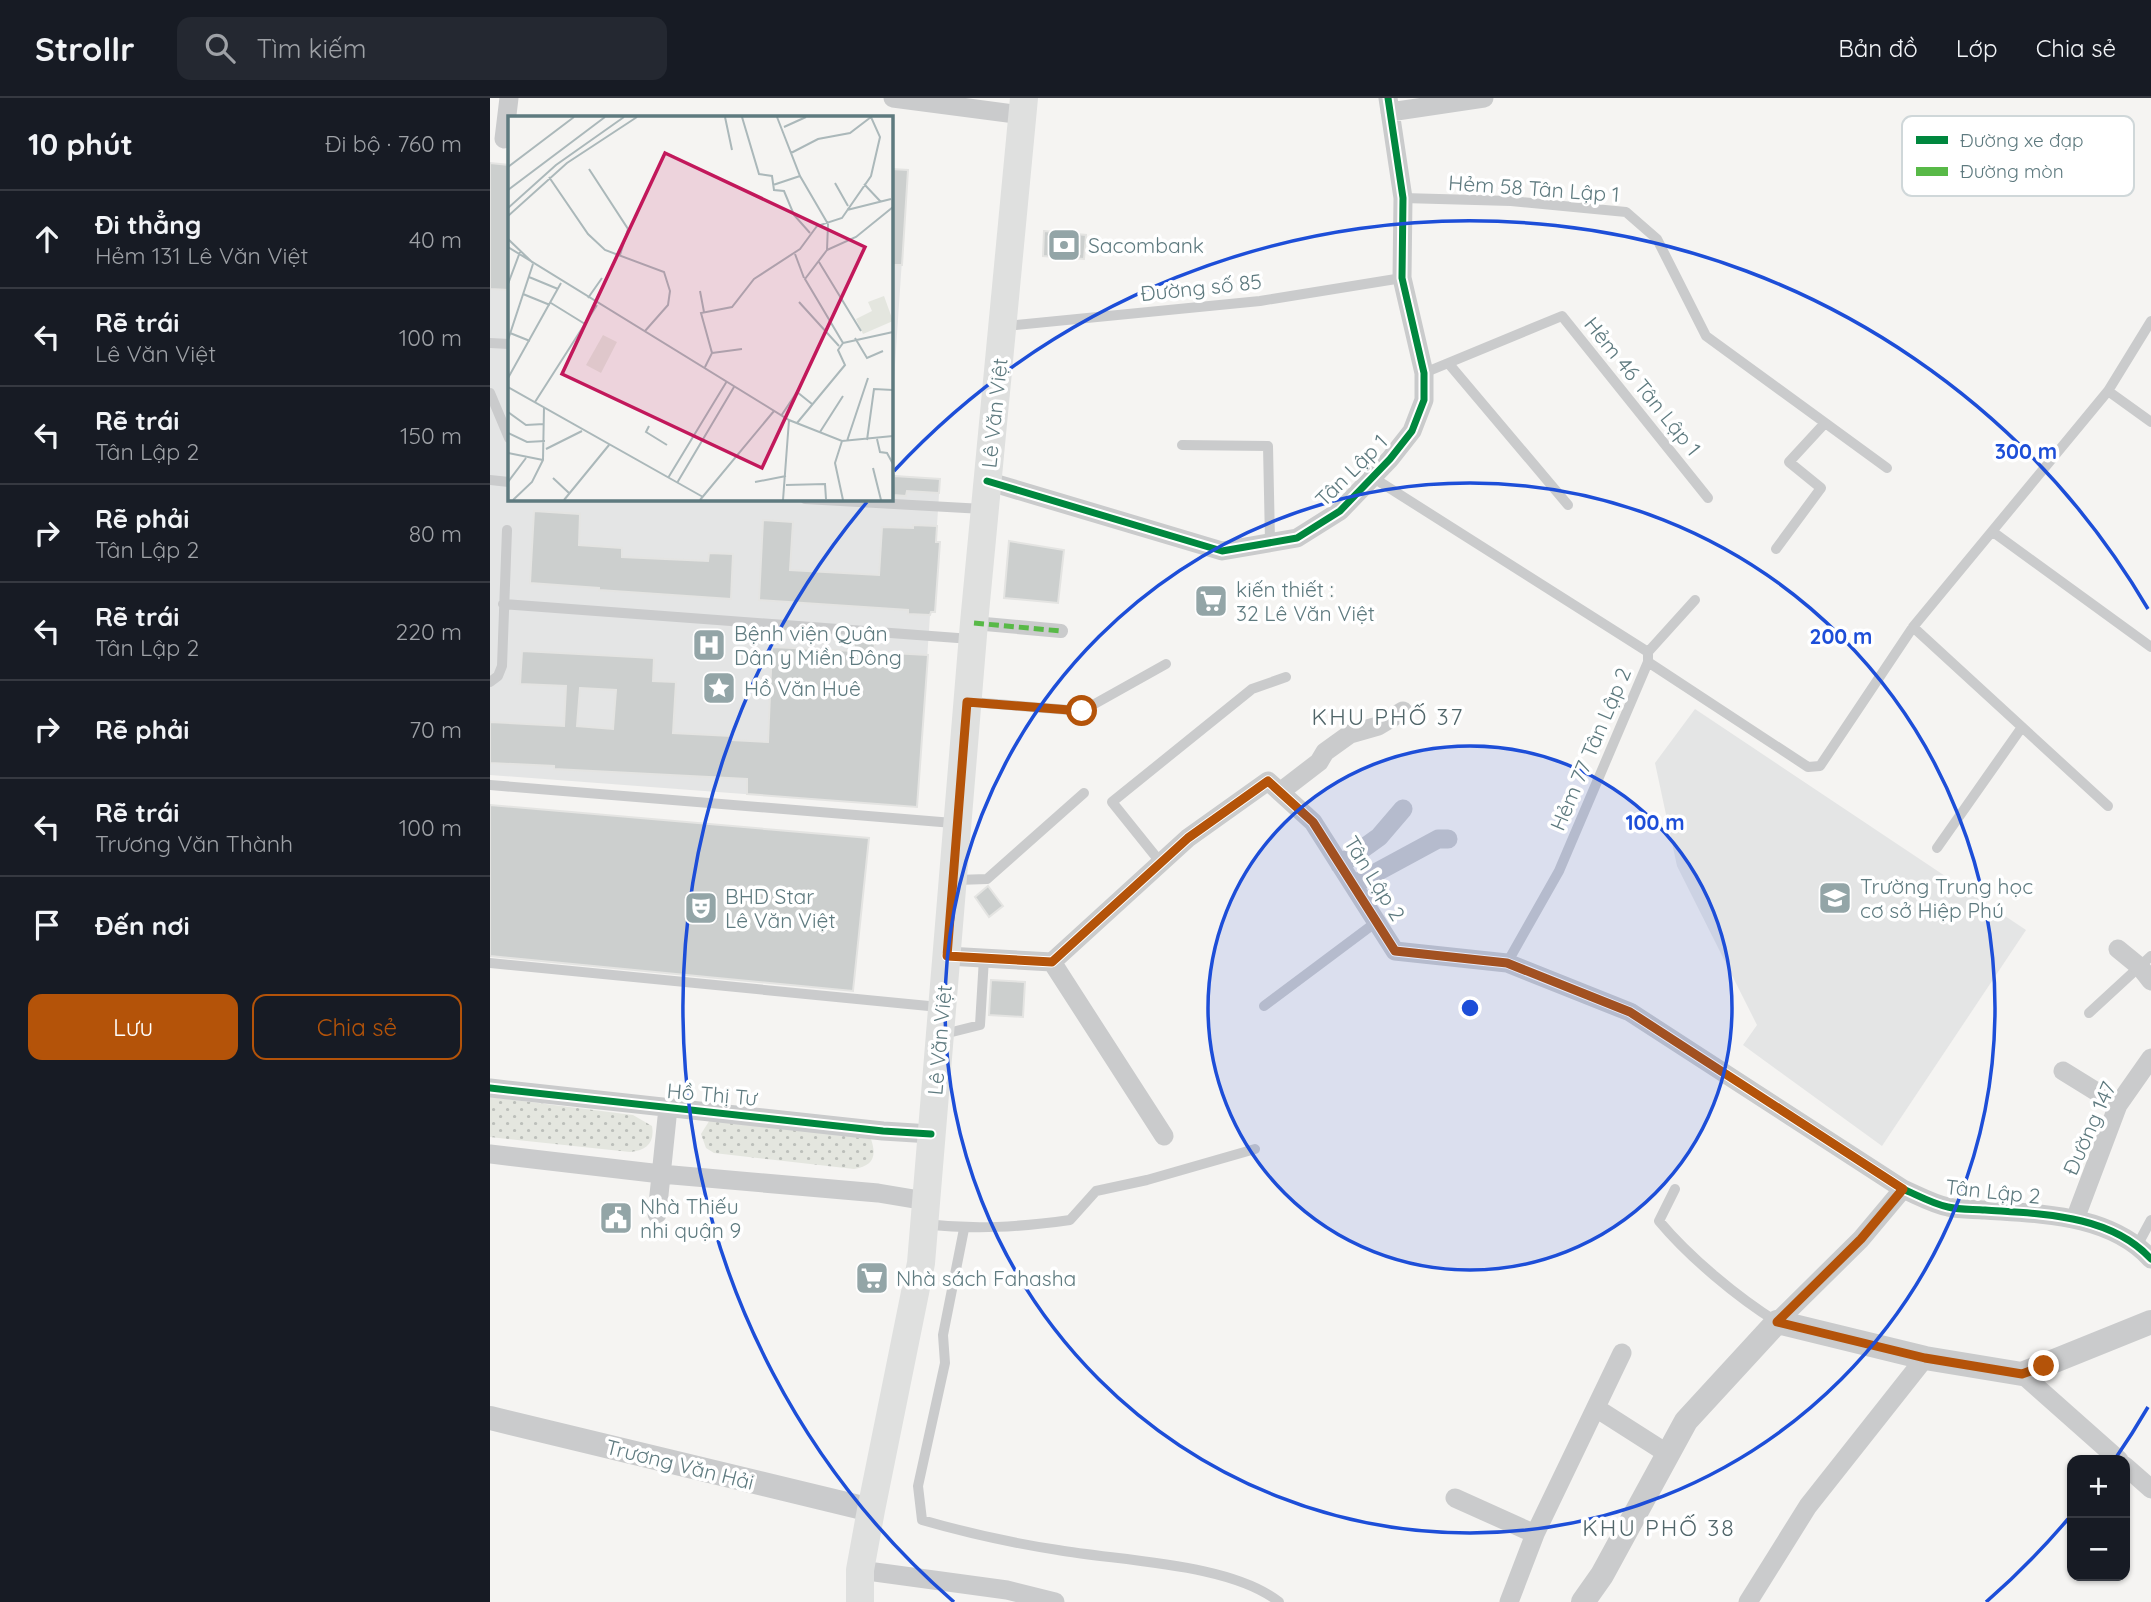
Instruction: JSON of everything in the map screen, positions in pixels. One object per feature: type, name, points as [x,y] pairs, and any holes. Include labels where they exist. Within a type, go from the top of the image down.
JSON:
[{"type":"main road","name":"Lê Văn Việt","points":[[860,1602],[860,1570],[921,1264],[973,631],[1023,106]]},
{"type":"street","points":[[504,139],[509,98]]},
{"type":"street","points":[[893,98],[1023,106]]},
{"type":"street","points":[[1389,105],[1484,98]]},
{"type":"street","name":"Tân Lập 1","points":[[987,481],[1222,551],[1297,538],[1340,511],[1390,459],[1412,430],[1424,400],[1424,373],[1402,278],[1403,198],[1389,105]]},
{"type":"street","points":[[973,631],[1061,631]]},
{"type":"street","points":[[947,956],[1052,962],[1188,838],[1268,781],[1280,792],[1350,734],[1378,726],[1403,711]]},
{"type":"street","name":"Tân Lập 2","points":[[1280,792],[1313,822],[1395,951],[1507,963],[1630,1012],[1903,1189],[1946,1207],[2075,1219],[2105,1229],[2144,1251]]},
{"type":"street","points":[[1340,865],[1378,837],[1403,808]]},
{"type":"street","points":[[1353,885],[1438,839],[1448,839]]},
{"type":"street","points":[[2118,949],[2147,968]]},
{"type":"street","points":[[1052,962],[1164,1136]]},
{"type":"street","name":"Đường 147","points":[[2075,1219],[2118,1105],[2151,1058]]},
{"type":"street","points":[[2063,1071],[2118,1105]]},
{"type":"street","name":"Hồ Thị Tư","points":[[490,1088],[931,1134]]},
{"type":"street","points":[[657,1214],[668,1108]]},
{"type":"street","points":[[490,1154],[661,1174],[878,1193],[925,1213]]},
{"type":"street","points":[[1583,1602],[1602,1575],[1686,1421],[1777,1322],[1861,1239],[1903,1189]]},
{"type":"street","points":[[1777,1322],[1925,1358],[2022,1374],[2151,1322]]},
{"type":"street","points":[[1509,1602],[1535,1534],[1622,1353]]},
{"type":"street","points":[[1748,1602],[1808,1506],[1925,1358]]},
{"type":"street","points":[[2022,1374],[2113,1455]]},
{"type":"street","points":[[1596,1408],[1668,1454]]},
{"type":"street","name":"Trương Văn Hải","points":[[490,1418],[871,1510]]},
{"type":"street","points":[[2130,1470],[2151,1489]]},
{"type":"street","points":[[1455,1498],[1535,1534]]},
{"type":"street","points":[[860,1570],[1055,1602]]},
{"type":"lane","name":"Hẻm 58 Tân Lập 1","points":[[1403,198],[1511,201],[1626,212],[1657,239],[1706,336],[1887,468]]},
{"type":"lane","name":"Đường số 85","points":[[1002,326],[1260,301],[1402,278]]},
{"type":"lane","name":"Hẻm 46 Tân Lập 1","points":[[1424,373],[1562,316],[1708,498]]},
{"type":"lane","points":[[1695,600],[1648,657],[1813,768],[1820,766],[1913,627],[2108,391],[2151,321]]},
{"type":"lane","points":[[490,343],[508,344]]},
{"type":"lane","points":[[1449,364],[1568,505]]},
{"type":"lane","points":[[2108,391],[2151,422]]},
{"type":"lane","points":[[490,393],[508,436]]},
{"type":"lane","points":[[1776,549],[1821,488],[1789,463],[1825,423]]},
{"type":"lane","points":[[1182,445],[1268,446],[1270,541]]},
{"type":"lane","name":"Hẻm 77 Tân Lập 2","points":[[1371,477],[1648,657],[1559,871],[1507,963]]},
{"type":"lane","points":[[490,481],[508,482]]},
{"type":"lane","points":[[851,500],[985,509]]},
{"type":"lane","points":[[490,682],[498,676],[502,666],[507,530]]},
{"type":"lane","points":[[1993,532],[2151,648]]},
{"type":"lane","points":[[503,604],[973,631]]},
{"type":"lane","points":[[1913,627],[2108,806]]},
{"type":"lane","points":[[967,702],[1082,711],[1166,664]]},
{"type":"lane","points":[[1161,863],[1112,802],[1252,689],[1286,677]]},
{"type":"lane","points":[[1937,848],[2022,727]]},
{"type":"lane","points":[[490,785],[957,824]]},
{"type":"lane","points":[[953,880],[987,878],[1084,793]]},
{"type":"lane","points":[[1264,1006],[1375,923]]},
{"type":"lane","points":[[490,963],[980,1025],[984,958]]},
{"type":"lane","points":[[2089,1013],[2147,968]]},
{"type":"lane","points":[[925,1213],[964,1229],[1011,1228],[1070,1220],[1096,1191],[1147,1180],[1255,1149]]},
{"type":"lane","points":[[1675,1189],[1659,1221],[1675,1240],[1754,1308],[1777,1322]]},
{"type":"lane","points":[[2144,1251],[2151,1220]]},
{"type":"lane","points":[[964,1229],[943,1335],[945,1363],[918,1486],[922,1520],[965,1533],[1057,1550],[1215,1573],[1271,1596],[1279,1602]]},
{"type":"shaded area","name":"Bệnh viện Quân Dân y Miền Đông","points":[[490,163],[508,165],[508,500],[892,500],[892,475],[940,479],[936,541],[940,542],[935,612],[930,615],[917,807],[490,775]]},
{"type":"shaded area","points":[[892,169],[908,170],[892,409]]},
{"type":"shaded area","name":"Trường Trung học cơ sở Hiệp Phú","points":[[1695,709],[2026,930],[1882,1146],[1743,1045],[1757,1025],[1677,866],[1655,763]]},
{"type":"shaded area","points":[[490,1097],[633,1115],[652,1126],[651,1141],[645,1148],[630,1152],[490,1137]]},
{"type":"shaded area","points":[[711,1118],[871,1139],[873,1156],[866,1166],[854,1169],[714,1153],[706,1148],[701,1134]]},
{"type":"building","points":[[490,163],[508,165],[508,290],[490,289]]},
{"type":"building","points":[[892,169],[908,170],[902,265],[892,265]]},
{"type":"building","name":"Sacombank","points":[[1044,231],[1086,235],[1084,259],[1043,256]]},
{"type":"building","points":[[894,476],[940,479],[939,493],[907,491],[906,496],[893,495]]},
{"type":"building","points":[[534,511],[580,514],[579,545],[622,548],[622,557],[708,561],[709,553],[733,554],[731,599],[530,583]]},
{"type":"building","points":[[763,520],[793,522],[790,570],[879,575],[882,527],[937,526],[936,542],[940,542],[935,612],[930,615],[908,614],[908,610],[759,600]]},
{"type":"building","points":[[1009,541],[1064,550],[1058,603],[1004,598]]},
{"type":"building","points":[[854,641],[875,642],[874,652],[928,655],[917,807],[747,794],[747,779],[490,763],[490,722],[564,726],[566,686],[520,684],[522,651],[654,658],[653,681],[676,682],[673,733],[732,736],[732,740],[768,742],[772,647],[854,651]],"holes":[[[580,688],[616,690],[613,729],[577,726]]]},
{"type":"building","points":[[490,805],[869,838],[853,991],[490,956]]},
{"type":"building","points":[[988,886],[1003,906],[989,917],[975,897]]},
{"type":"building","points":[[991,980],[1025,982],[1023,1017],[989,1015]]},
{"type":"marked path","points":[[974,623],[1061,631]]},
{"type":"cycle path","points":[[987,481],[1222,551],[1297,538],[1340,511],[1390,459],[1412,431],[1424,400],[1424,373],[1402,278],[1403,198],[1388,98]]},
{"type":"cycle path","points":[[947,956],[1052,962],[1188,838],[1268,781],[1313,822],[1395,951],[1507,963],[1630,1012],[1903,1189],[1931,1202],[1953,1208],[2074,1219],[2116,1233],[2151,1259]]},
{"type":"cycle path","points":[[490,1088],[931,1134]]},
{"type":"place","name":"Sacombank","points":[[1064,245]]},
{"type":"place","name":"kiến thiết : 32 Lê Văn Việt","points":[[1211,601]]},
{"type":"place","name":"Bệnh viện Quân Dân y Miền Đông","points":[[709,645]]},
{"type":"place","name":"Hồ Văn Huê","points":[[719,688]]},
{"type":"place","name":"Trường Trung học cơ sở Hiệp Phú","points":[[1835,898]]},
{"type":"place","name":"BHD Star Lê Văn Việt","points":[[701,908]]},
{"type":"place","name":"Nhà Thiếu nhi quận 9","points":[[616,1218]]},
{"type":"place","name":"Nhà sách Fahasha","points":[[872,1278]]},
{"type":"district","name":"KHU PHỐ 37","points":[[1388,716]]},
{"type":"district","name":"KHU PHỐ 38","points":[[1659,1527]]},
{"type":"route","points":[[1082,711],[967,702],[947,956],[1052,962],[1188,838],[1268,781],[1313,822],[1395,951],[1507,963],[1630,1012],[1903,1189],[1861,1239],[1777,1322],[1925,1358],[2022,1374],[2044,1366]]}]
